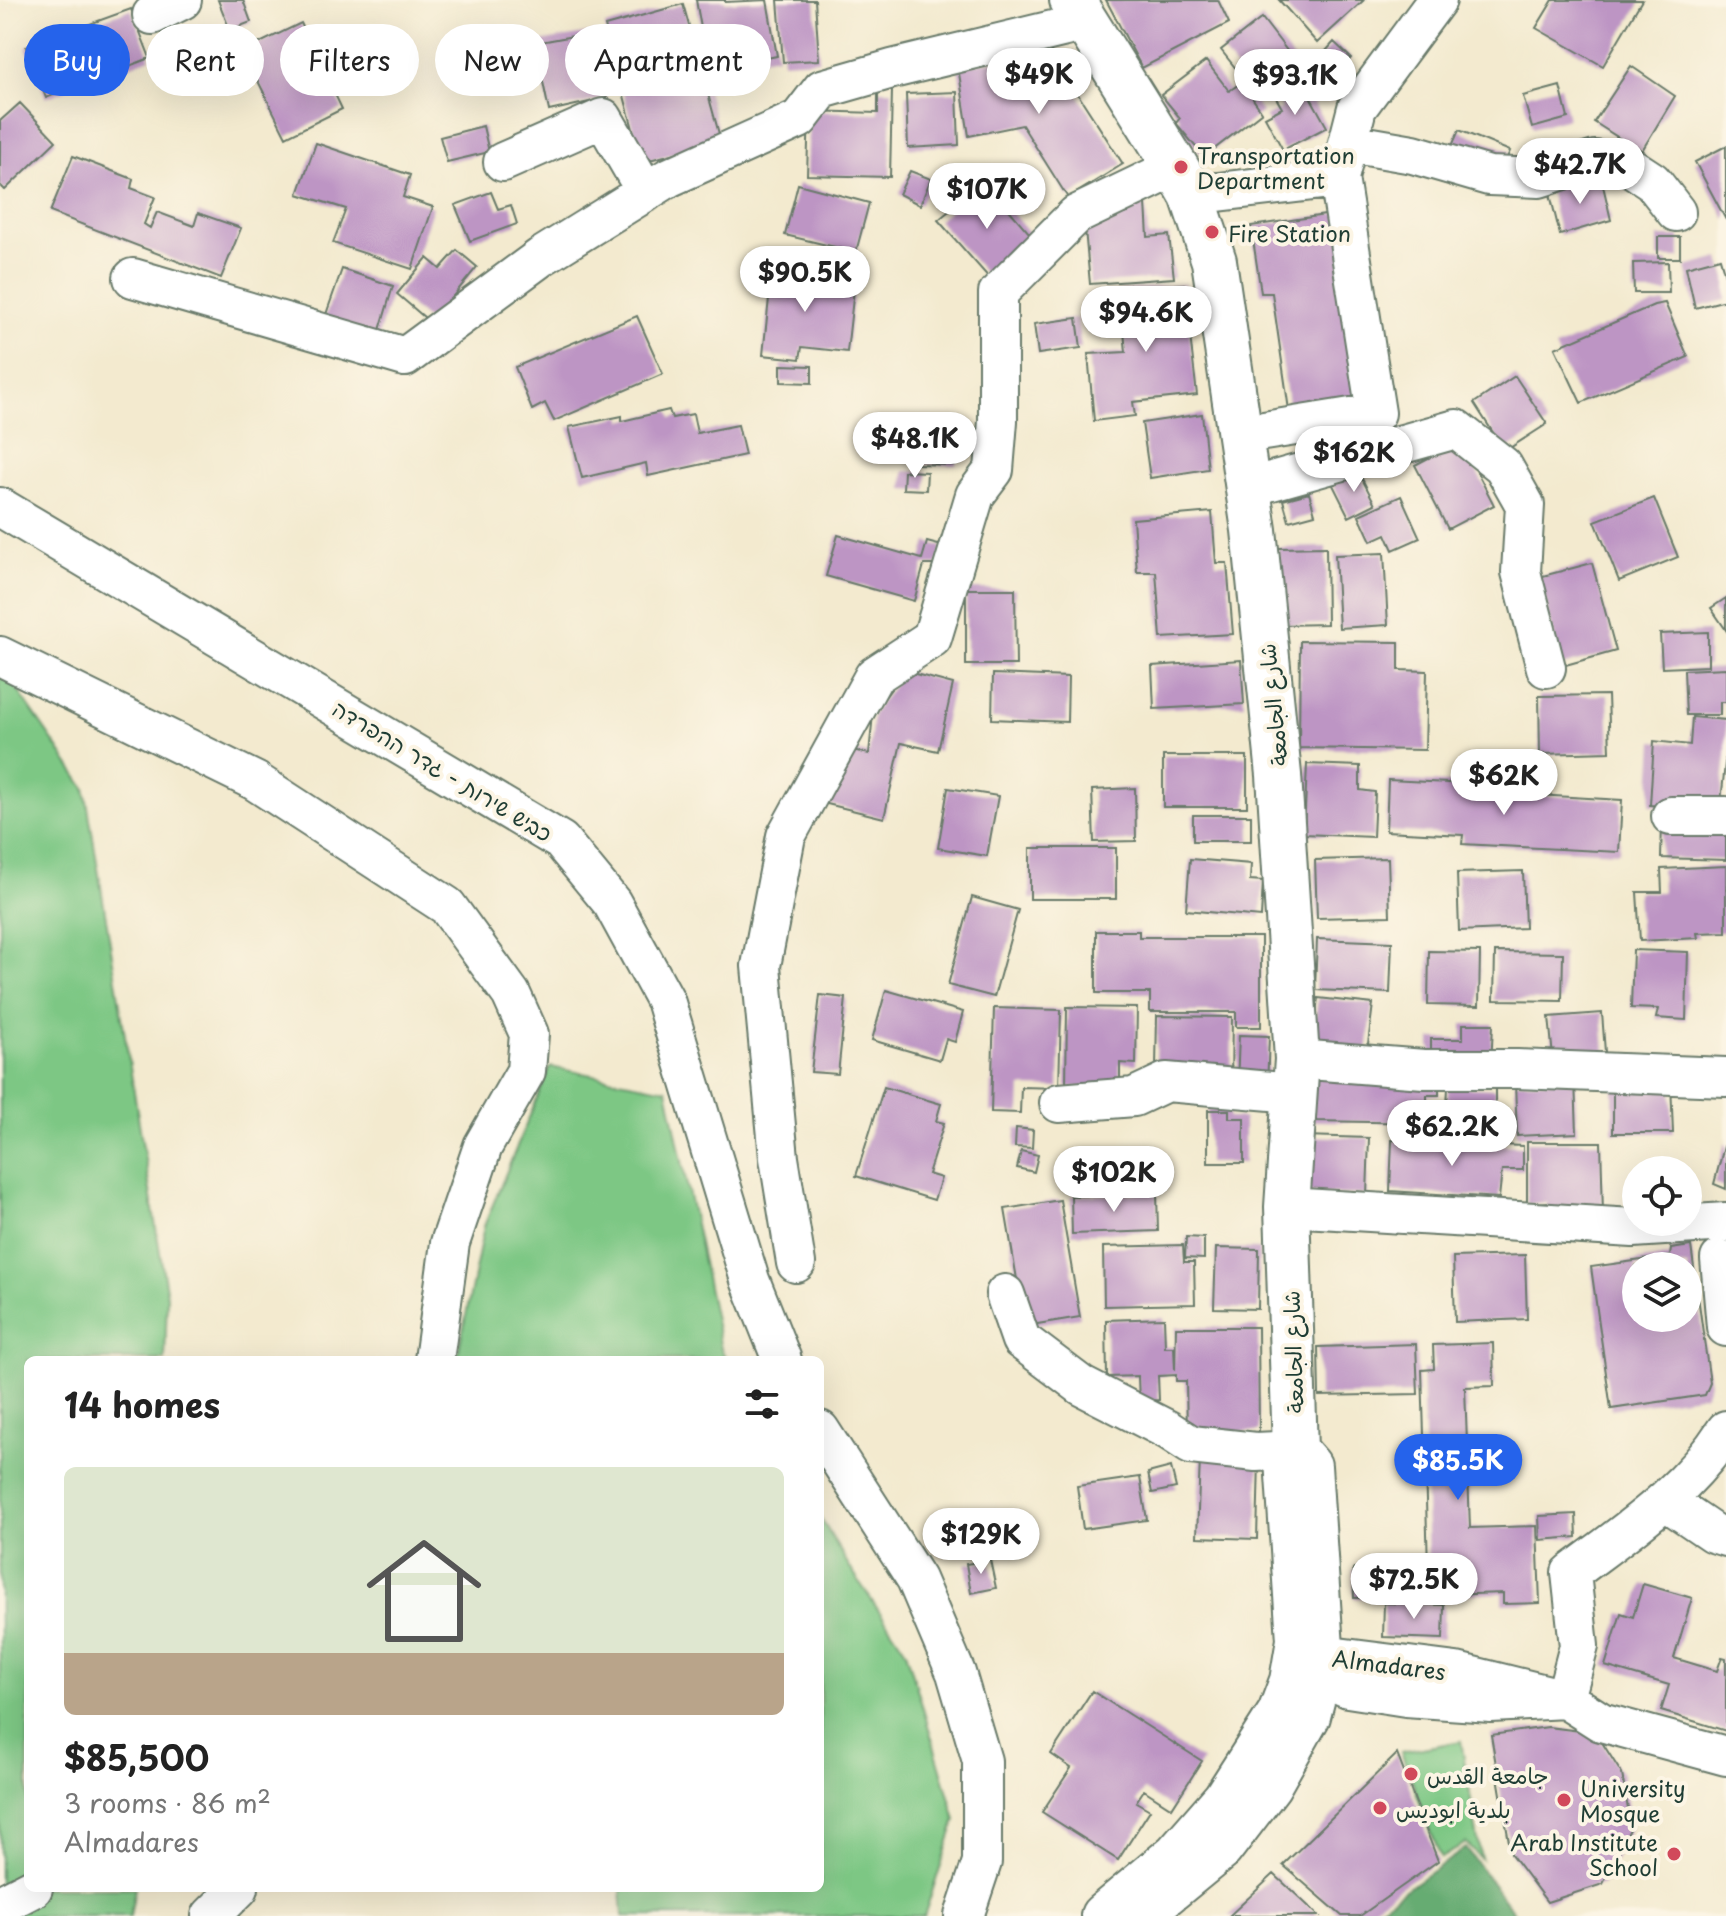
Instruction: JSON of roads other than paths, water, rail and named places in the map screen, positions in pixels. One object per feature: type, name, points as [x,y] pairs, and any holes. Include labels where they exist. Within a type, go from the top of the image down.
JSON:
[{"type":"main road","name":"شارع الجامعة","points":[[1079,11],[1184,181],[1214,261],[1254,530],[1279,775],[1296,1076],[1287,1207],[1295,1450],[1309,1466],[1312,1665],[1308,1716],[1269,1785],[1221,1848],[1138,1916]]},
{"type":"main road","name":"شارع الجامعة","points":[[1103,1916],[1176,1855],[1225,1799],[1280,1713],[1292,1681],[1312,1665]]},
{"type":"street","points":[[1239,435],[1376,413],[1344,161],[1357,108],[1437,0]]},
{"type":"street","points":[[133,278],[405,357],[541,257],[668,178],[799,119],[822,89],[1079,11]]},
{"type":"street","points":[[503,162],[603,118],[646,192]]},
{"type":"street","points":[[796,1263],[779,1158],[761,966],[786,836],[874,676],[932,638],[975,495],[994,470],[998,421],[998,293],[1076,215],[1184,181],[1344,161],[1413,154],[1489,176],[1539,178],[1595,160],[1626,164],[1652,181],[1676,212]]},
{"type":"street","points":[[1247,488],[1456,429],[1503,466],[1525,505],[1521,572],[1546,668]]},
{"type":"street","name":"כביש שירות - גדר ההפרדה","points":[[0,507],[561,841],[612,903],[665,1000],[750,1280],[780,1356]]},
{"type":"street","points":[[0,656],[255,781],[447,906],[511,994],[529,1034],[526,1071],[483,1146],[450,1243],[435,1356]]},
{"type":"street","points":[[1671,816],[1726,816]]},
{"type":"street","points":[[1059,1103],[1134,1097],[1166,1082],[1424,1069],[1517,1069],[1726,1077]]},
{"type":"street","points":[[1287,1207],[1633,1228],[1723,1240],[1726,1327]]},
{"type":"street","points":[[1005,1294],[1021,1340],[1082,1386],[1191,1445],[1256,1452],[1295,1450]]},
{"type":"street","points":[[1726,1430],[1666,1501],[1571,1573],[1579,1646],[1565,1699],[1601,1722],[1726,1756]]},
{"type":"street","points":[[824,1436],[916,1579],[956,1673],[982,1761],[982,1862],[964,1916]]},
{"type":"street","points":[[1666,1501],[1713,1533],[1726,1537]]},
{"type":"street","name":"Almadares","points":[[1312,1665],[1348,1688],[1406,1697],[1491,1703],[1565,1699]]},
{"type":"street","points":[[0,1905],[25,1892]]},
{"type":"street","points":[[211,1916],[235,1892]]},
{"type":"place","name":"Transportation Department","points":[[1181,167]]},
{"type":"place","name":"Fire Station","points":[[1212,232]]},
{"type":"place","name":"جامعة القدس","points":[[1411,1774]]},
{"type":"place","name":"University Mosque","points":[[1564,1800]]},
{"type":"place","name":"بلدية ابوديس","points":[[1380,1808]]},
{"type":"place","name":"Arab Institute School","points":[[1674,1854]]}]
